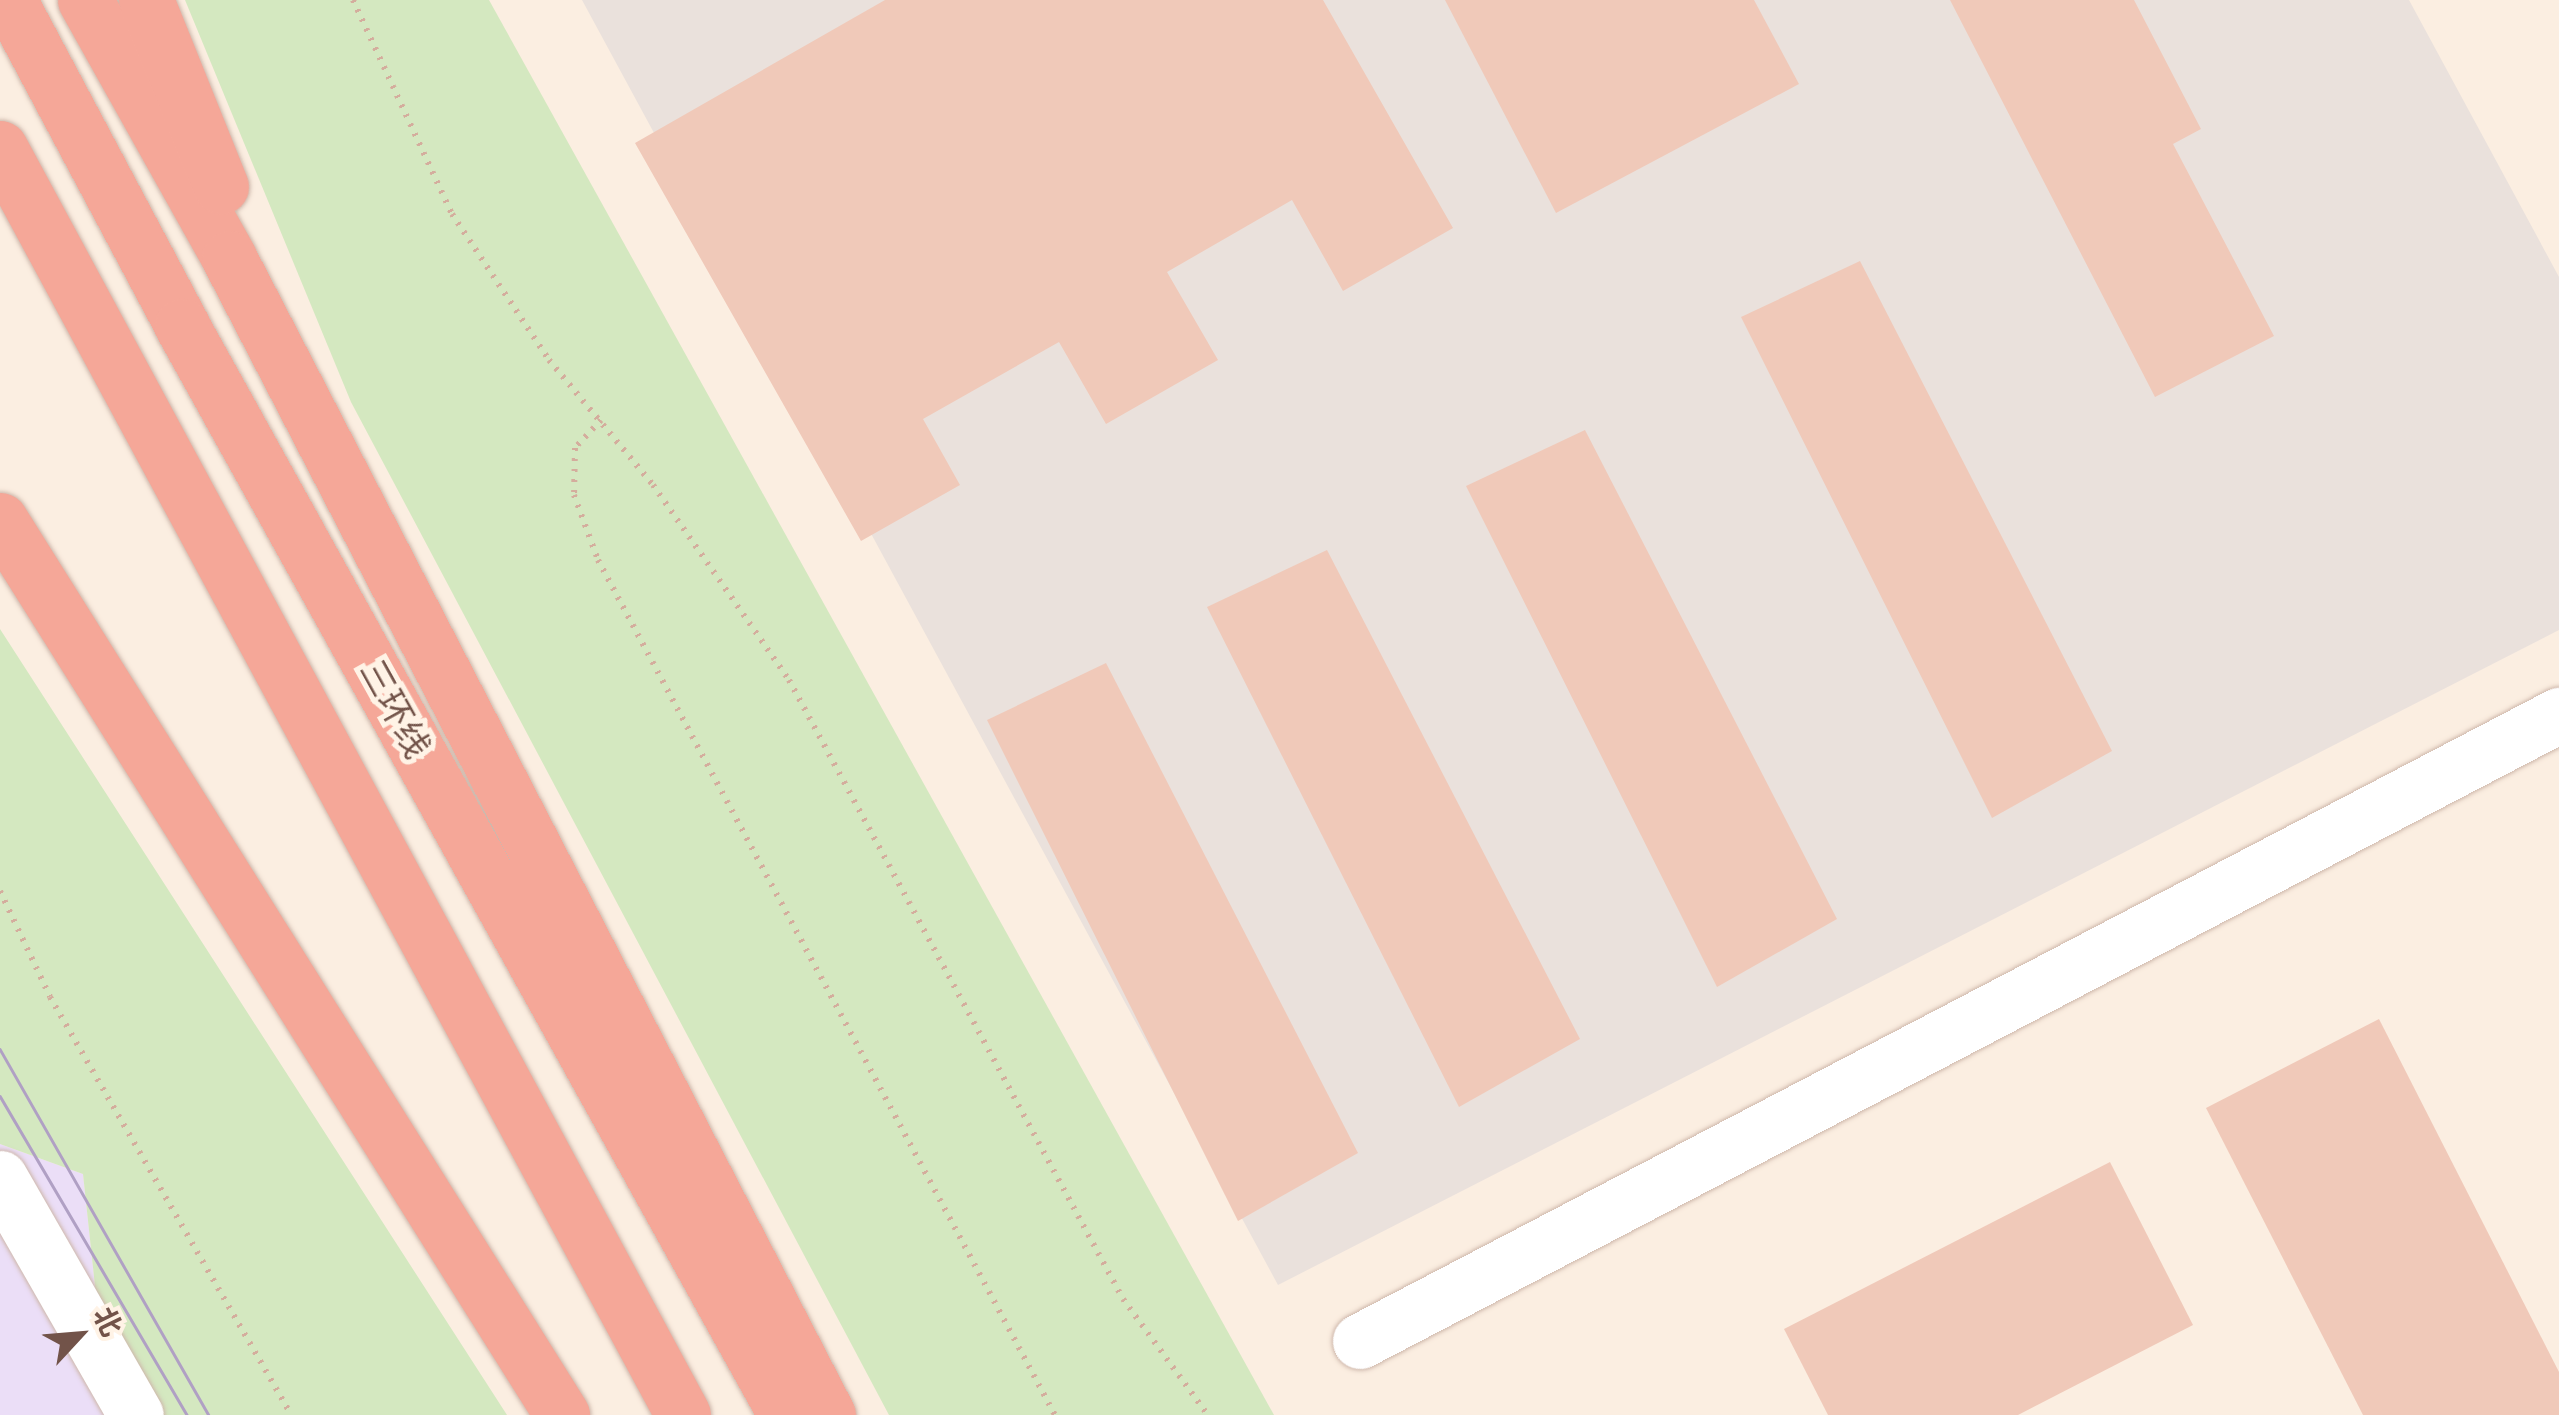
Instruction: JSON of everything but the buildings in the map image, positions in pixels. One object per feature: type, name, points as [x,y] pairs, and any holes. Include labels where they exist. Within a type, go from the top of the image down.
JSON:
[{"type":"highway","name":"三环线","points":[[9,0],[182,326],[786,1415]]},
{"type":"highway","points":[[85,0],[302,400],[828,1415]]},
{"type":"highway","points":[[146,0],[302,400]]},
{"type":"highway","points":[[0,148],[683,1415]]},
{"type":"highway","points":[[0,170],[74,284]]},
{"type":"highway","points":[[0,520],[562,1415]]},
{"type":"street","points":[[1360,1341],[2559,715]]},
{"type":"street","points":[[0,1178],[136,1415]]},
{"type":"path","points":[[354,0],[452,214],[549,360],[600,420],[789,680],[1123,1299],[1208,1415]]},
{"type":"path","points":[[600,420],[575,448],[574,495],[598,560],[1055,1415]]},
{"type":"path","points":[[0,890],[50,997],[290,1415]]},
{"type":"shaded area","points":[[582,0],[2409,0],[2559,277],[2559,630],[1278,1285]]},
{"type":"shaded area","points":[[0,1144],[83,1174],[104,1370],[118,1415],[0,1415]]},
{"type":"green space","points":[[185,0],[489,0],[1274,1415],[889,1415],[351,402]]},
{"type":"green space","points":[[0,629],[507,1415],[118,1415],[104,1370],[83,1174],[0,1144]]},
{"type":"tram line","points":[[0,1049],[209,1415]]},
{"type":"tram line","points":[[0,1096],[187,1415]]}]
